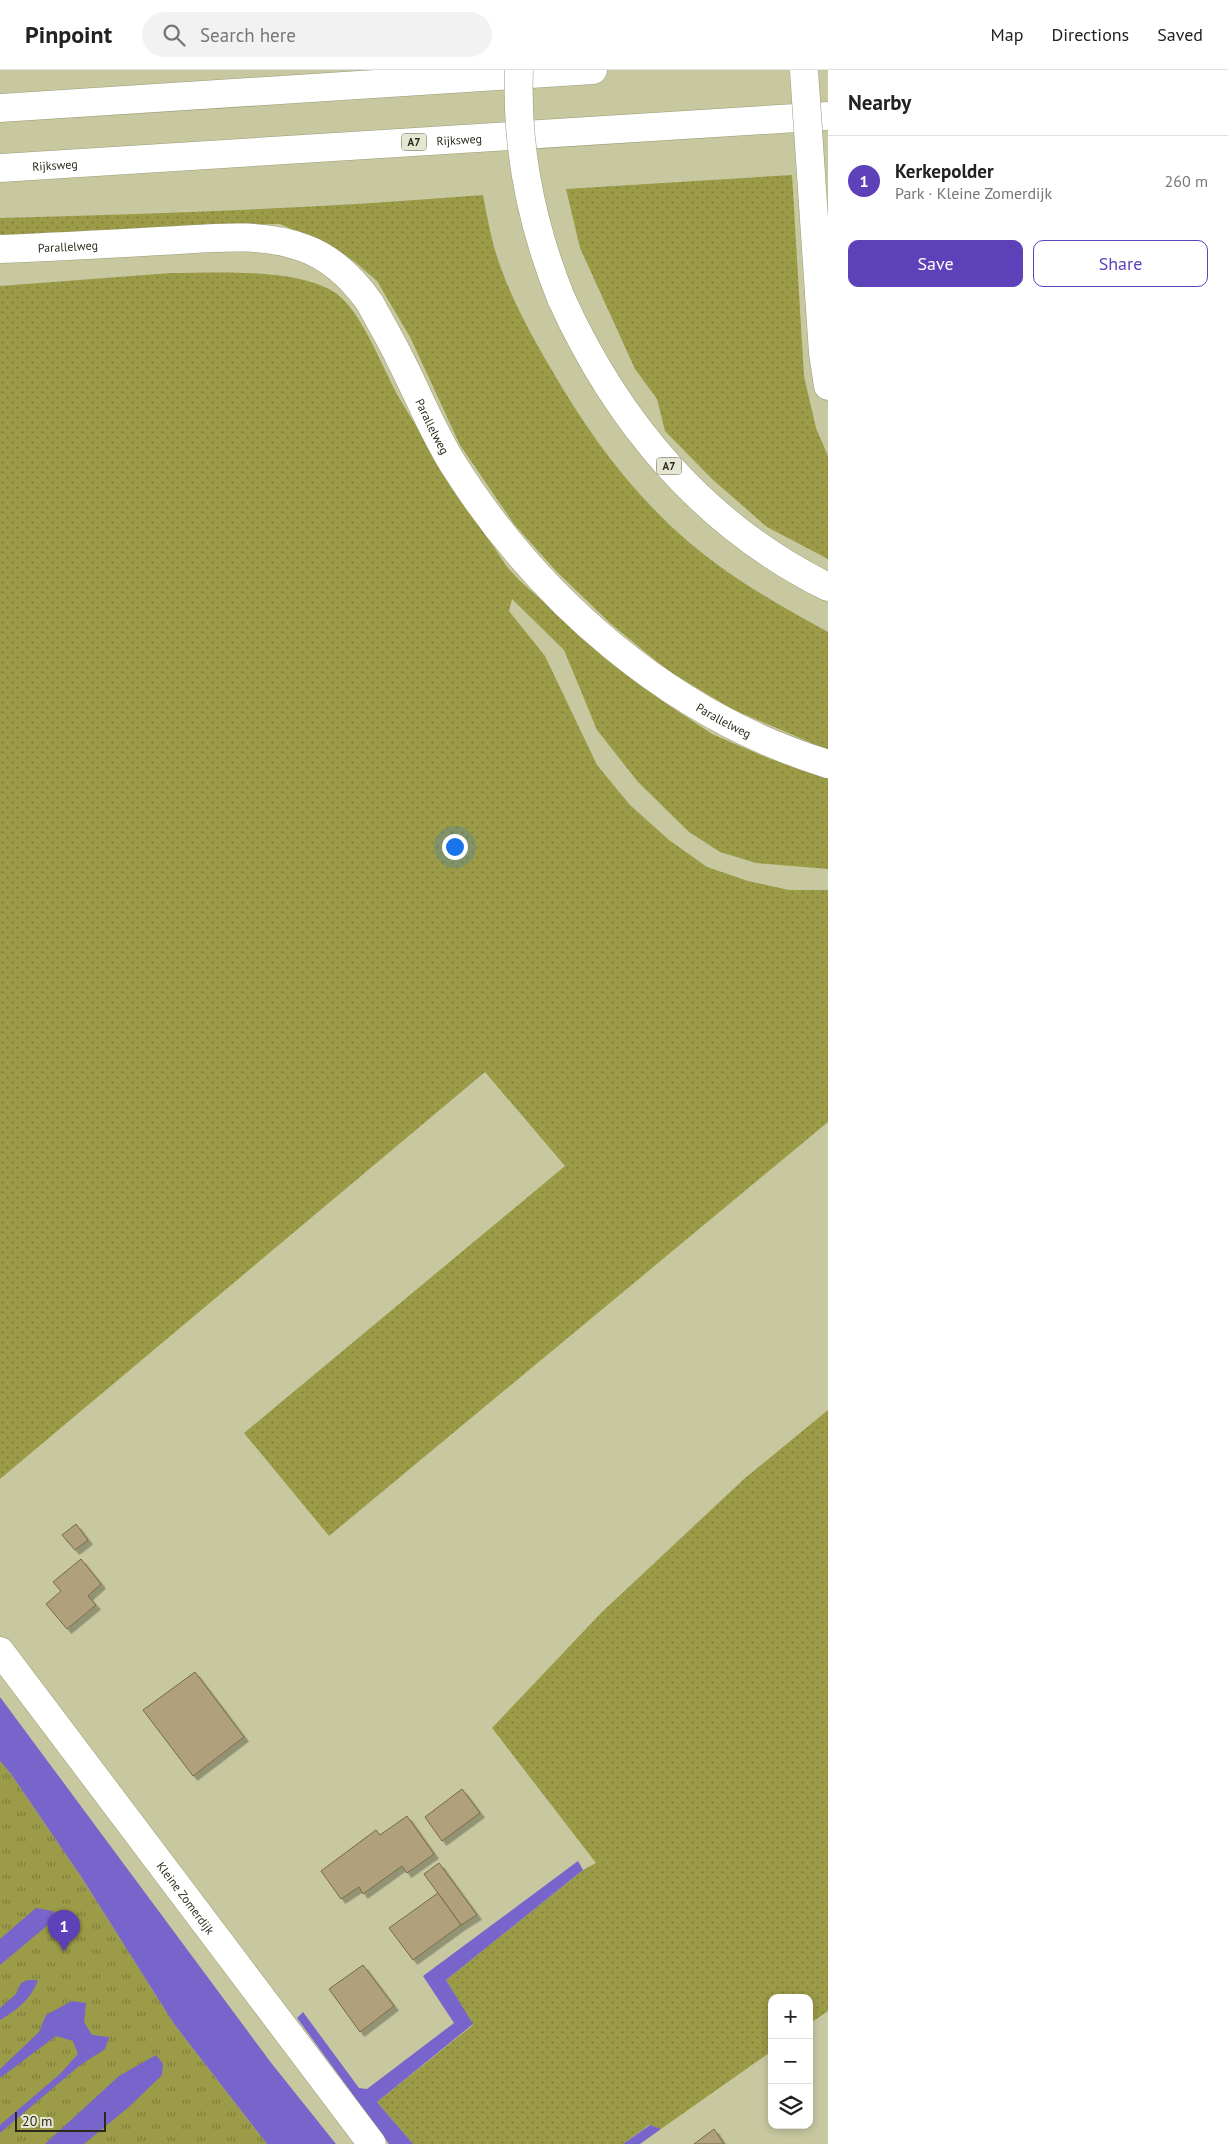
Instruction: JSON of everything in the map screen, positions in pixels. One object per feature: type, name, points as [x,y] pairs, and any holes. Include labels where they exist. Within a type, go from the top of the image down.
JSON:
[{"type":"main road","name":"A7","points":[[519,70],[521,137],[531,203],[544,251],[561,298],[583,345],[623,411],[678,477],[743,534],[778,558],[828,586]]},
{"type":"main road","points":[[0,108],[592,70]]},
{"type":"main road","points":[[804,70],[823,353],[828,386]]},
{"type":"main road","name":"Rijksweg","points":[[0,168],[828,116]]},
{"type":"main road","name":"Parallelweg","points":[[0,250],[216,238],[260,238],[282,241],[305,248],[327,259],[358,285],[370,303],[434,430],[471,491],[514,547],[569,606],[593,628],[670,690],[743,729],[828,764]]},
{"type":"main road","name":"Kleine Zomerdijk","points":[[0,1651],[372,2144]]},
{"type":"green space","points":[[792,175],[804,376],[816,428],[828,456],[828,559],[767,527],[712,479],[665,431],[657,399],[635,369],[580,248],[566,189]]},
{"type":"green space","points":[[483,195],[498,259],[517,307],[565,392],[596,439],[630,483],[649,505],[707,557],[757,591],[828,632],[828,750],[732,709],[667,670],[610,623],[557,572],[514,524],[460,445],[410,337],[377,281],[355,262],[331,246],[280,224],[0,237],[0,218],[242,210]]},
{"type":"green space","points":[[171,273],[253,273],[295,278],[331,290],[342,298],[362,324],[394,388],[426,443],[507,567],[519,580],[608,660],[661,700],[712,734],[770,759],[828,775],[828,869],[756,863],[720,852],[689,832],[638,782],[597,730],[564,650],[512,599],[509,611],[545,656],[597,765],[630,805],[669,840],[707,867],[748,881],[789,890],[828,890],[828,1122],[329,1536],[244,1433],[565,1166],[485,1072],[0,1479],[0,286]]},
{"type":"green space","points":[[828,1410],[828,2011],[813,2021],[813,1994],[768,1994],[768,2054],[661,2129],[649,2125],[623,2144],[413,2144],[377,2102],[473,2025],[446,1980],[583,1870],[596,1863],[492,1728],[601,1613],[744,1479]]},
{"type":"green space","points":[[0,1761],[11,1774],[82,1878],[174,2024],[267,2144],[0,2144]]},
{"type":"shaded area","points":[[0,1697],[272,2064],[336,2144],[267,2144],[174,2024],[82,1878],[11,1774],[0,1761]]},
{"type":"shaded area","points":[[578,1861],[583,1870],[446,1980],[473,2024],[377,2102],[413,2144],[389,2144],[297,2018],[303,2012],[359,2088],[367,2089],[454,2023],[423,1976]]},
{"type":"shaded area","points":[[36,1908],[53,1911],[55,1919],[0,1965],[0,1939]]},
{"type":"shaded area","points":[[28,1980],[38,1980],[32,1993],[17,2008],[0,2020],[0,2008],[16,1994],[21,1983]]},
{"type":"shaded area","points":[[72,2001],[86,2003],[84,2022],[92,2035],[109,2037],[105,2049],[79,2066],[0,2133],[0,2125],[60,2074],[78,2054],[73,2041],[56,2036],[0,2078],[0,2069],[39,2032],[46,2015]]},
{"type":"shaded area","points":[[156,2055],[163,2064],[162,2075],[130,2106],[84,2144],[45,2144],[119,2076]]},
{"type":"shaded area","points":[[650,2125],[661,2129],[640,2144],[623,2144]]},
{"type":"building","points":[[76,1524],[88,1540],[75,1550],[62,1535]]},
{"type":"building","points":[[81,1559],[101,1584],[88,1596],[96,1605],[67,1629],[46,1604],[61,1591],[53,1582]]},
{"type":"building","points":[[195,1672],[244,1737],[193,1776],[143,1710]]},
{"type":"building","points":[[462,1789],[480,1813],[442,1841],[425,1817]]},
{"type":"building","points":[[407,1816],[434,1854],[407,1873],[402,1866],[363,1894],[359,1887],[341,1899],[321,1871],[376,1830],[380,1835]]},
{"type":"building","points":[[439,1863],[477,1915],[461,1925],[424,1874]]},
{"type":"building","points":[[438,1893],[461,1925],[413,1960],[389,1928]]},
{"type":"building","points":[[363,1965],[394,2006],[360,2032],[329,1989]]},
{"type":"building","points":[[714,2129],[724,2144],[694,2144]]},
{"type":"place","name":"Kerkepolder","points":[[64,1951]]}]
